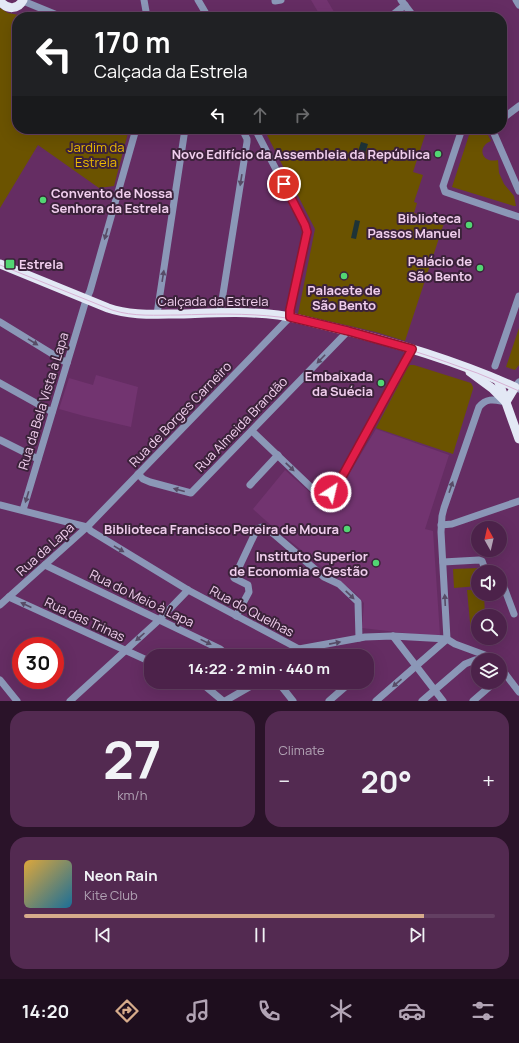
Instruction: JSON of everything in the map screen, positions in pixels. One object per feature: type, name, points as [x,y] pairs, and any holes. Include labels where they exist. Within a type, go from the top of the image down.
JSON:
[{"type":"main road","points":[[0,2],[4,6],[12,8],[17,7],[23,0]]},
{"type":"main road","name":"Calçada da Estrela","points":[[0,264],[108,308],[126,313],[269,314],[290,317],[412,349],[518,386]]},
{"type":"main road","points":[[463,366],[493,389],[506,402]]},
{"type":"main road","points":[[498,380],[519,439]]},
{"type":"main road","points":[[506,402],[518,386]]},
{"type":"street","points":[[23,0],[51,12]]},
{"type":"street","points":[[144,0],[146,12]]},
{"type":"street","points":[[198,0],[205,12]]},
{"type":"street","points":[[275,0],[281,0]]},
{"type":"street","points":[[516,0],[519,5]]},
{"type":"street","points":[[395,12],[403,3],[410,12]]},
{"type":"street","points":[[507,115],[519,106]]},
{"type":"street","name":"Rua da Bela Vista à Lapa","points":[[23,510],[90,291],[135,134]]},
{"type":"street","points":[[157,314],[184,134]]},
{"type":"street","points":[[220,313],[247,142],[244,134]]},
{"type":"street","points":[[258,134],[306,228],[306,237],[290,310],[290,317]]},
{"type":"street","points":[[460,134],[443,186],[446,192],[519,217]]},
{"type":"street","points":[[494,134],[519,191]]},
{"type":"street","points":[[495,366],[519,296]]},
{"type":"street","name":"Rua de Borges Carneiro","points":[[87,527],[290,317]]},
{"type":"street","points":[[0,322],[67,363]]},
{"type":"street","name":"Rua Almeida Brandão","points":[[138,474],[143,479],[150,482],[191,493],[348,331]]},
{"type":"street","points":[[252,430],[316,492],[326,494],[331,492],[343,475],[412,349]]},
{"type":"street","points":[[0,383],[52,412]]},
{"type":"street","points":[[447,639],[441,525],[444,508],[479,406],[486,401],[491,400],[506,402]]},
{"type":"street","points":[[0,440],[38,459]]},
{"type":"street","points":[[250,485],[278,455]]},
{"type":"street","points":[[441,525],[452,524],[519,501]]},
{"type":"street","points":[[0,505],[87,527]]},
{"type":"street","name":"Rua da Lapa","points":[[0,605],[87,527]]},
{"type":"street","name":"Rua do Quelhas","points":[[87,527],[91,531],[188,590],[299,649],[359,638],[393,636],[447,639]]},
{"type":"street","points":[[236,616],[249,592],[248,585],[234,578],[257,529],[262,527],[268,529],[324,577],[339,584],[358,602],[359,638]]},
{"type":"street","points":[[443,562],[479,560],[482,561],[483,565]]},
{"type":"street","name":"Rua do Meio à Lapa","points":[[45,565],[220,649]]},
{"type":"street","points":[[70,701],[159,620],[188,590]]},
{"type":"street","points":[[507,595],[514,614]]},
{"type":"street","name":"Rua das Trinas","points":[[9,597],[144,659]]},
{"type":"street","points":[[393,636],[443,701]]},
{"type":"street","points":[[447,639],[455,644],[478,653]]},
{"type":"street","points":[[376,701],[447,639]]},
{"type":"street","points":[[422,701],[465,664],[471,662]]},
{"type":"street","points":[[0,680],[17,701]]},
{"type":"street","points":[[507,681],[519,692]]},
{"type":"street","points":[[209,689],[224,701],[245,689]]},
{"type":"street","points":[[284,689],[293,701]]},
{"type":"street","points":[[329,701],[342,689]]},
{"type":"street","points":[[473,701],[487,689]]},
{"type":"shaded area","points":[[311,0],[327,0],[334,12],[318,12]]},
{"type":"shaded area","points":[[361,142],[368,144],[364,157],[357,155]]},
{"type":"shaded area","points":[[355,220],[360,221],[356,239],[351,238]]},
{"type":"shaded area","points":[[96,375],[138,387],[131,427],[59,409],[69,378],[93,385]]},
{"type":"shaded area","name":"Instituto Superior de Economia e Gestão","points":[[376,429],[449,455],[425,529],[433,531],[439,637],[362,628],[364,603],[356,594],[274,528],[253,509],[285,470],[316,498],[329,498],[337,494]]},
{"type":"green space","name":"Jardim da Estrela","points":[[0,8],[12,14],[12,134],[128,134],[114,186],[99,188],[38,145],[0,208]]},
{"type":"green space","points":[[425,134],[413,172],[423,175],[414,202],[417,203],[414,213],[444,223],[405,341],[376,332],[298,314],[315,229],[267,135]]},
{"type":"green space","points":[[469,134],[488,134],[491,141],[484,147],[482,151],[483,154],[488,160],[498,160],[499,173],[504,184],[514,196],[516,206],[514,206],[452,187]]},
{"type":"green space","points":[[519,328],[519,365],[515,370],[506,367]]},
{"type":"green space","points":[[410,365],[471,383],[473,387],[453,454],[376,428]]},
{"type":"green space","points":[[471,568],[471,587],[454,588],[453,569]]},
{"type":"green space","points":[[467,590],[471,590],[471,601],[484,601],[485,609],[471,609],[471,633]]},
{"type":"tram line","points":[[0,265],[120,312],[145,315],[242,314],[292,319],[414,351],[477,373],[519,391]]},
{"type":"place","name":"Novo Edifício da Assembleia da República","points":[[438,154]]},
{"type":"place","name":"Convento de Nossa Senhora da Estrela","points":[[43,200]]},
{"type":"place","name":"Biblioteca Passos Manuel","points":[[469,225]]},
{"type":"place","name":"Estrela","points":[[10,264]]},
{"type":"place","name":"Palácio de São Bento","points":[[480,268]]},
{"type":"place","name":"Palacete de São Bento","points":[[344,276]]},
{"type":"place","name":"Embaixada da Suécia","points":[[381,383]]},
{"type":"place","name":"Biblioteca Francisco Pereira de Moura","points":[[347,529]]},
{"type":"place","name":"Instituto Superior de Economia e Gestão","points":[[376,563]]},
{"type":"route","points":[[284,184],[305,225],[307,232],[290,310],[290,317],[377,338],[412,349],[343,475],[336,487],[331,492]]}]
